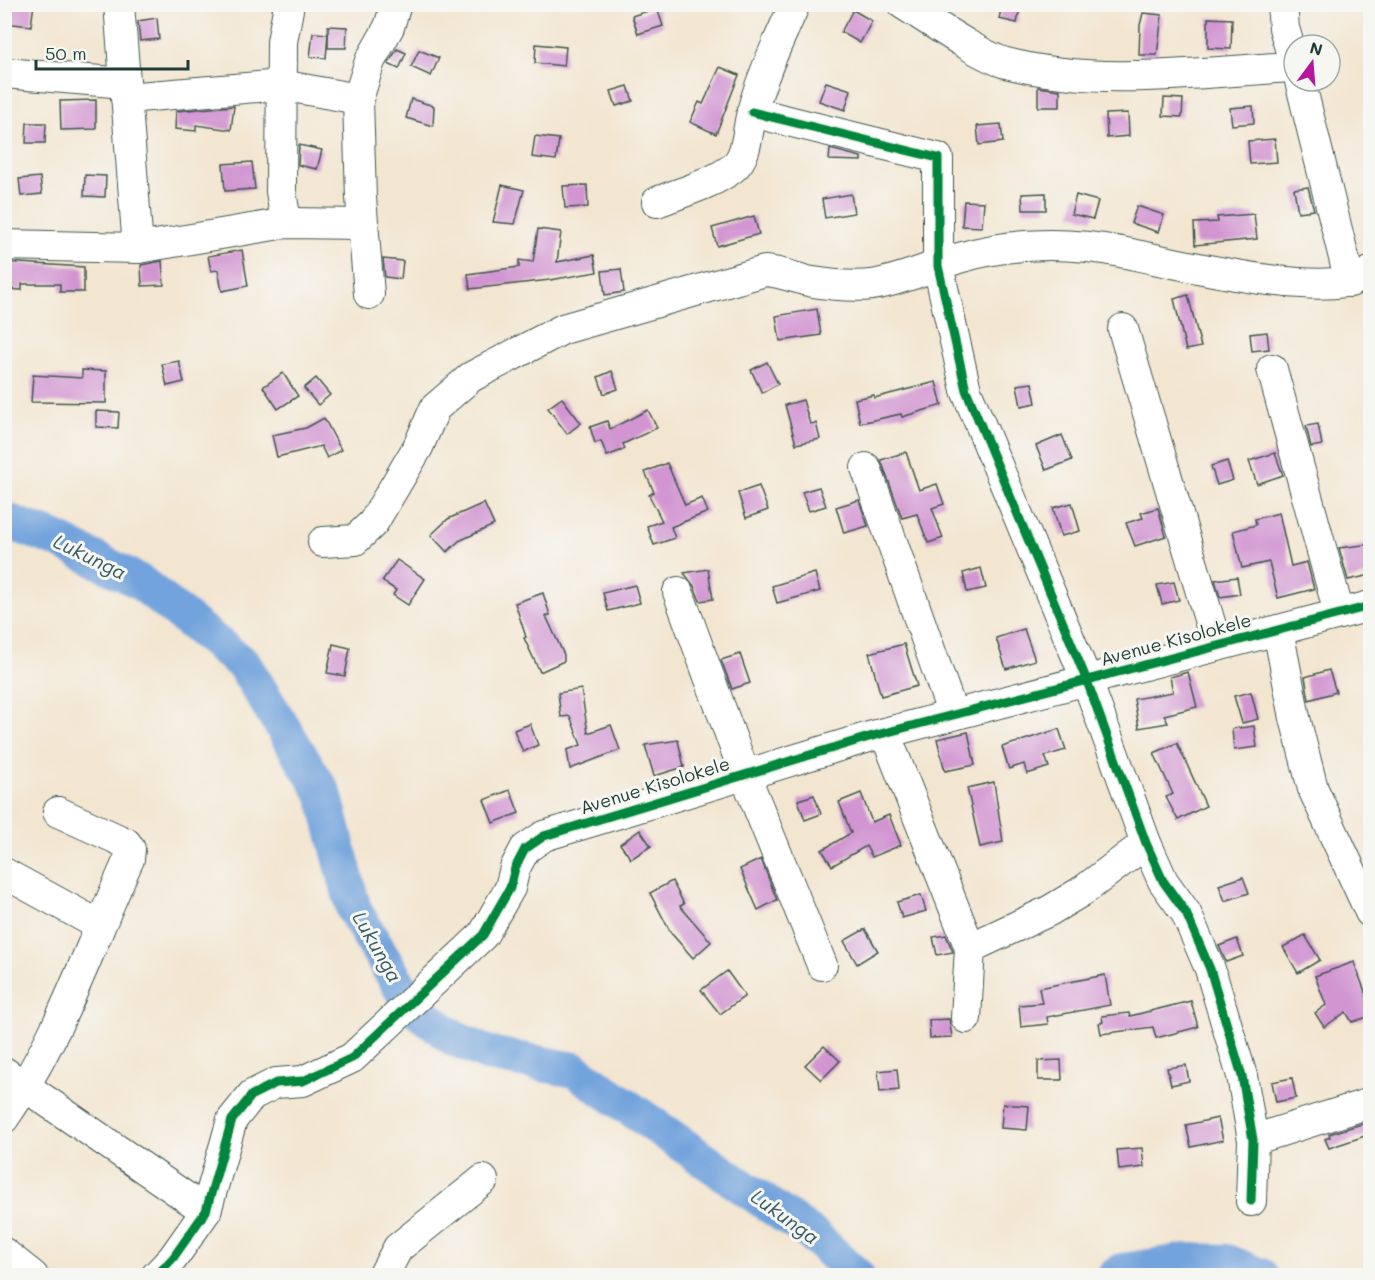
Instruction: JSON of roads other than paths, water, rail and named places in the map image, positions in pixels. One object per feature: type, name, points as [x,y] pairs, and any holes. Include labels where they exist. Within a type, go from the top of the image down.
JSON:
[{"type":"street","points":[[119,4],[138,248]]},
{"type":"street","points":[[286,223],[281,191],[281,85],[282,42],[289,4]]},
{"type":"street","points":[[369,294],[363,224],[358,99],[370,61],[389,27],[396,4]]},
{"type":"street","points":[[657,202],[713,180],[734,167],[743,156],[752,112],[769,62],[795,4]]},
{"type":"street","points":[[903,4],[1004,63],[1046,70],[1114,75],[1282,68]]},
{"type":"street","points":[[1282,4],[1285,33]]},
{"type":"street","points":[[4,73],[125,90],[281,85],[358,99]]},
{"type":"street","points":[[323,542],[355,540],[373,523],[418,447],[435,408],[471,377],[563,329],[765,271],[783,272],[813,282],[871,285],[904,278],[960,258],[1007,247],[1049,245],[1089,247],[1196,269],[1302,283],[1360,277],[1304,93]]},
{"type":"street","points":[[752,112],[938,158],[938,266],[966,390],[1088,681],[1146,843],[1163,881],[1186,913],[1210,969],[1242,1076],[1253,1140],[1251,1201]]},
{"type":"street","points":[[4,245],[138,248],[286,223],[363,224]]},
{"type":"street","points":[[1123,329],[1217,646]]},
{"type":"street","points":[[1272,369],[1339,613]]},
{"type":"street","points":[[866,468],[953,715]]},
{"type":"street","points":[[678,592],[745,775],[822,965]]},
{"type":"street","name":"Avenue Kisolokele","points":[[156,1275],[173,1258],[206,1211],[232,1120],[252,1095],[276,1083],[303,1081],[352,1058],[483,935],[510,888],[515,868],[525,849],[544,836],[885,733],[1371,606]]},
{"type":"street","points":[[1278,630],[1294,718],[1313,789],[1371,912]]},
{"type":"street","points":[[885,733],[970,948],[966,1018]]},
{"type":"street","points":[[4,1118],[15,1080],[78,977],[129,858],[130,849],[126,843],[58,812]]},
{"type":"street","points":[[970,948],[1040,915],[1084,890],[1146,843]]},
{"type":"street","points":[[4,873],[99,925]]},
{"type":"street","points":[[15,1080],[206,1211]]},
{"type":"street","points":[[1253,1140],[1371,1103]]},
{"type":"street","points":[[383,1275],[398,1248],[483,1180]]},
{"type":"street","points":[[4,1253],[33,1275]]},
{"type":"waterway","name":"Lukunga","points":[[4,520],[56,539],[140,582],[244,665],[324,794],[354,910],[411,1005],[453,1038],[489,1054],[575,1070],[815,1237],[857,1276]]},
{"type":"waterway","name":"Lukunga","points":[[1115,1276],[1122,1271],[1187,1261],[1227,1262],[1261,1276]]}]
